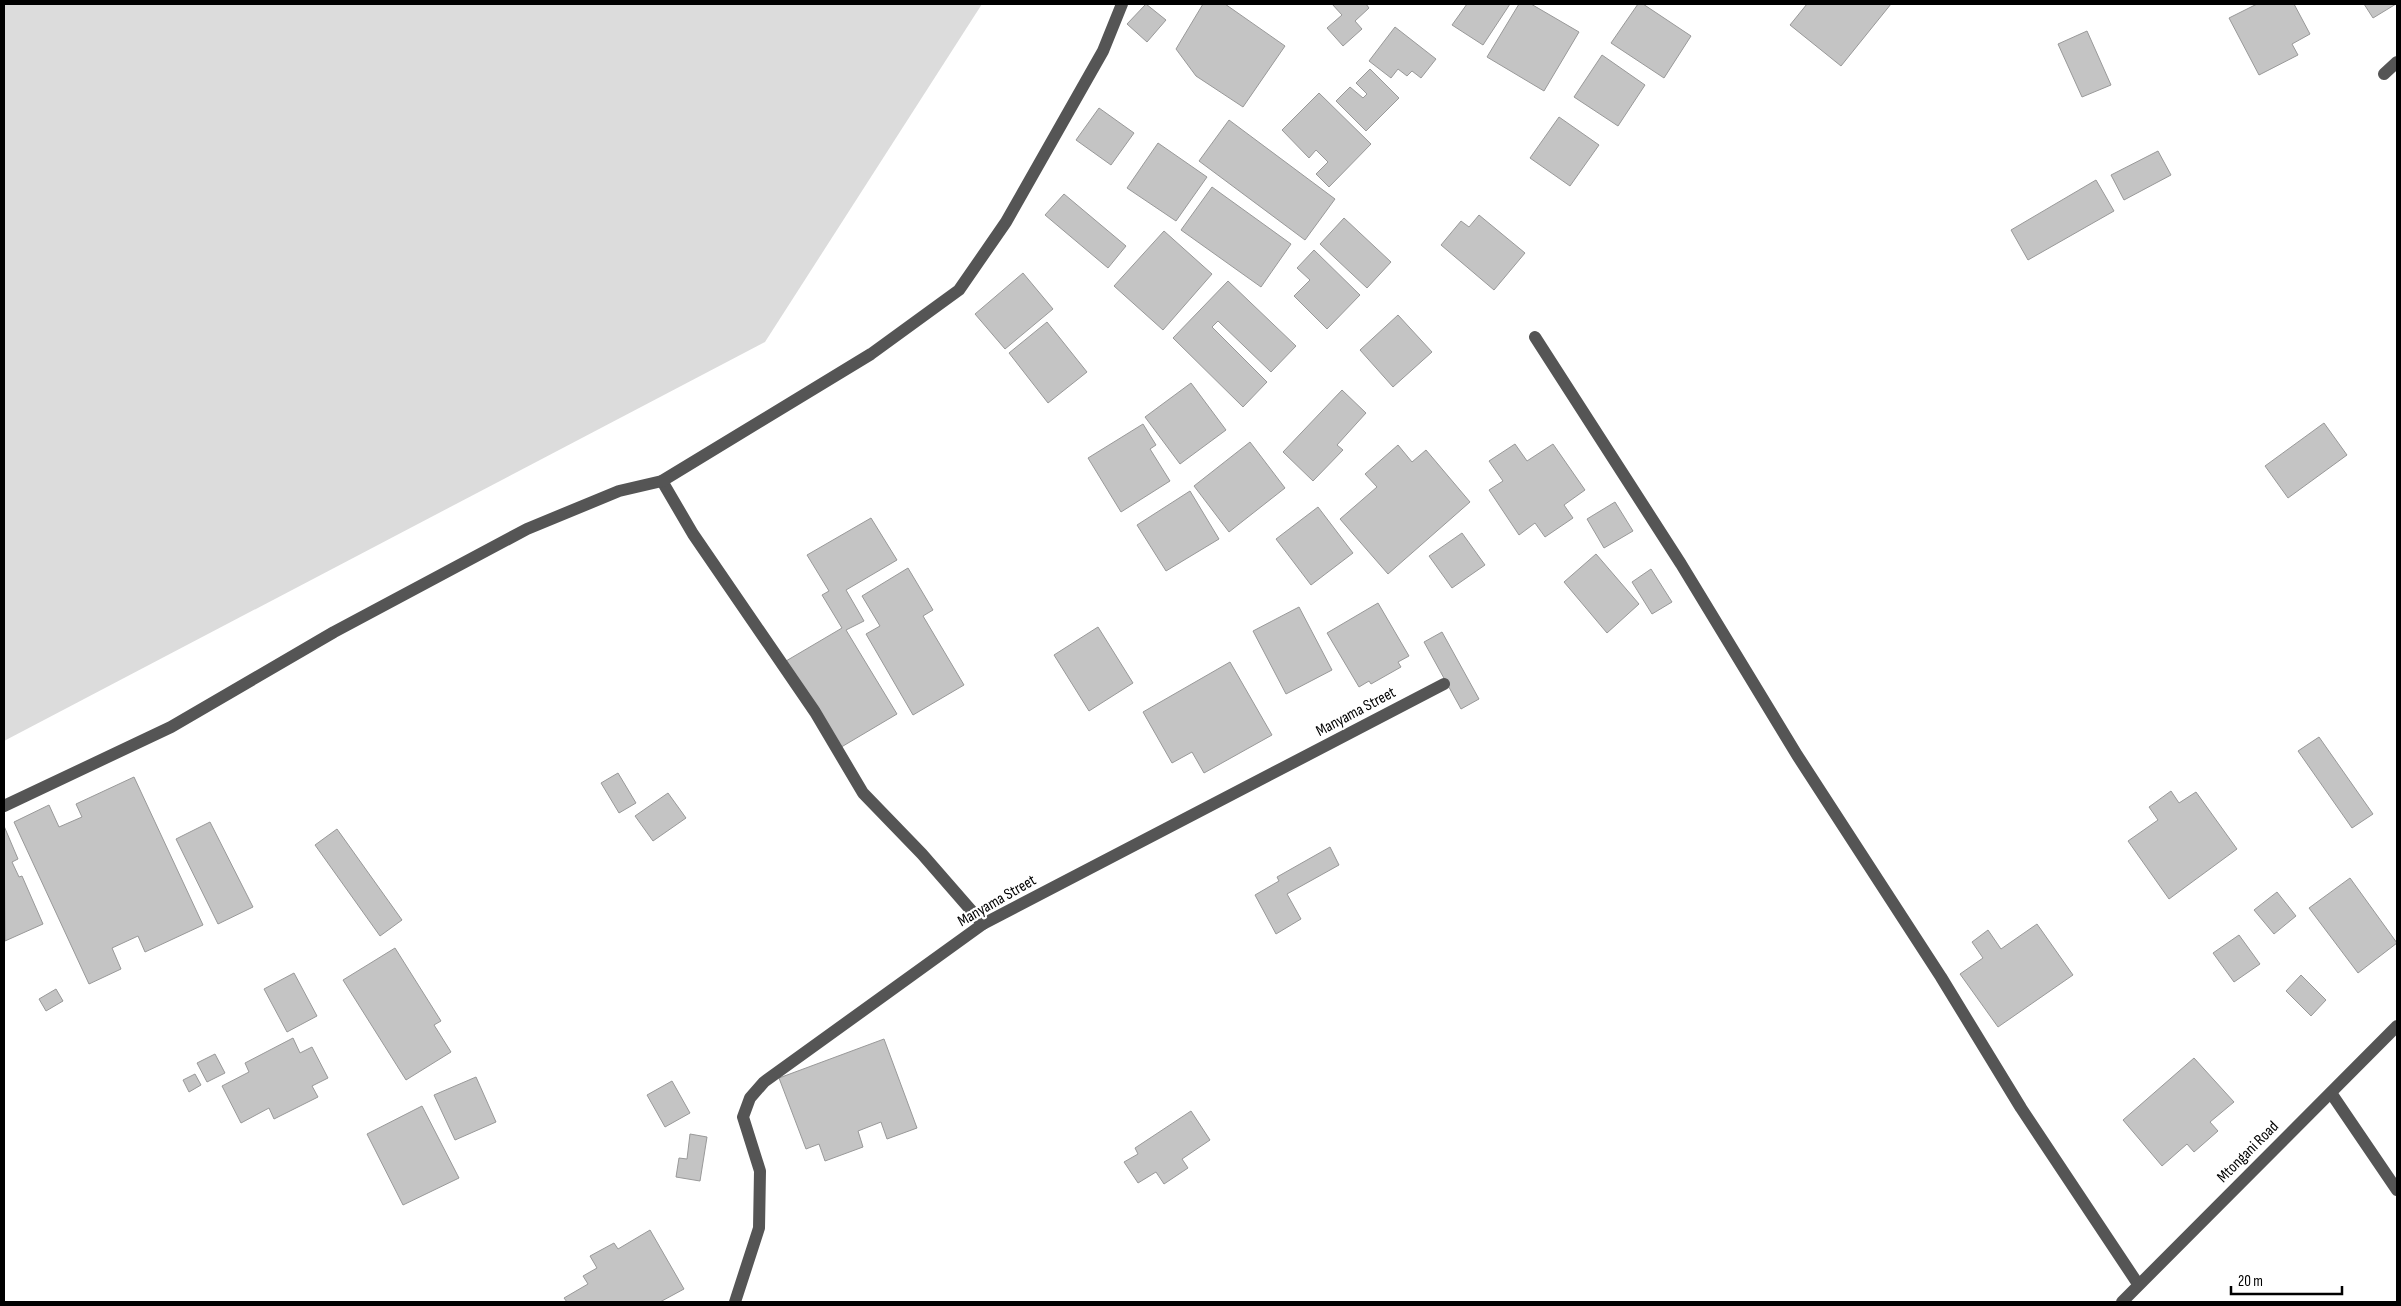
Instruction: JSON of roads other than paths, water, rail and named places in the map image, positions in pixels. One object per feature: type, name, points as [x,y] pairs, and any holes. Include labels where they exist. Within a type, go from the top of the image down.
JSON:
[{"type":"street","points":[[4,806],[171,727],[334,632],[526,529],[619,491],[662,482],[871,354],[959,290],[1006,222],[1103,51],[1122,4]]},
{"type":"street","points":[[2384,74],[2397,62]]},
{"type":"street","points":[[1535,337],[1681,564],[1797,755],[1941,977],[2021,1108],[2138,1284]]},
{"type":"street","points":[[662,482],[693,534],[815,712],[863,793],[922,854],[983,924]]},
{"type":"street","name":"Manyama Street","points":[[735,1302],[760,1228],[760,1171],[743,1117],[750,1098],[764,1082],[983,924],[1444,684]]},
{"type":"street","name":"Mtongani Road","points":[[2122,1302],[2397,1026]]},
{"type":"street","points":[[2330,1093],[2397,1190]]}]
